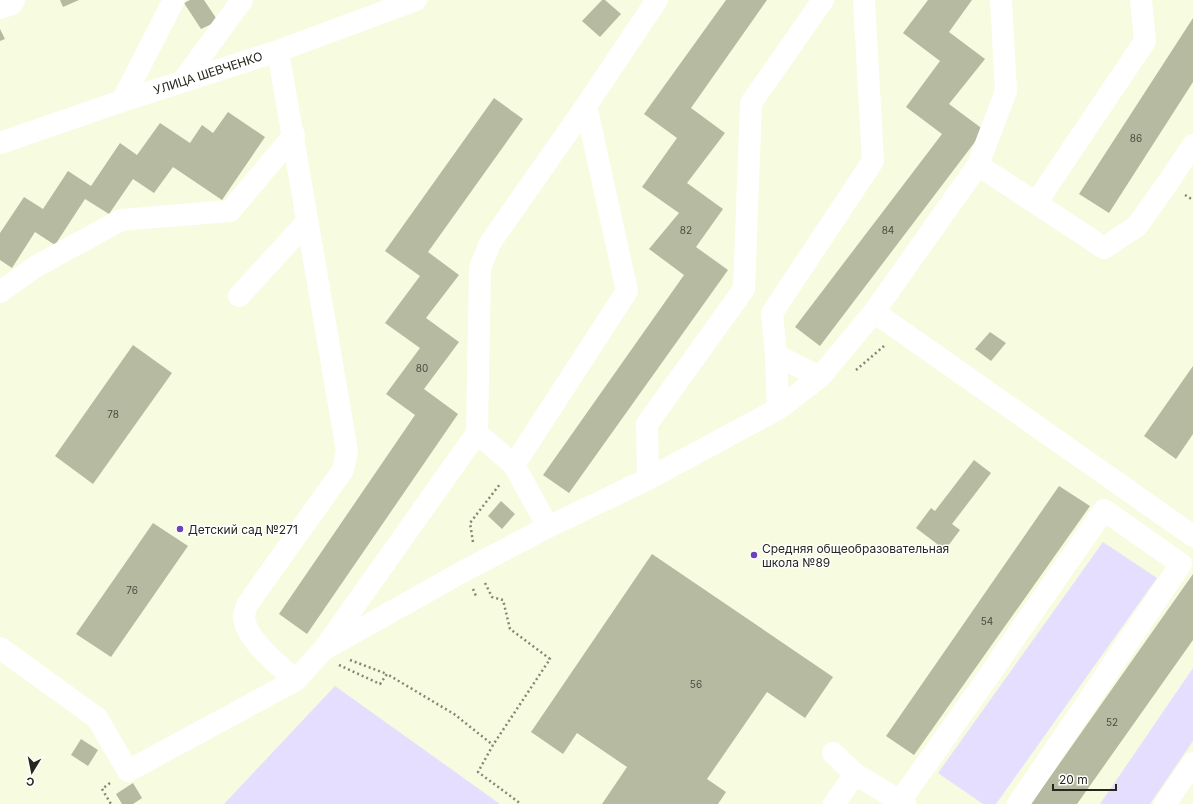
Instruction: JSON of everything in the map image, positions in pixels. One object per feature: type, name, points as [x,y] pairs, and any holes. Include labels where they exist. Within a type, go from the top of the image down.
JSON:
[{"type":"street","points":[[0,8],[12,4],[14,0]]},
{"type":"street","points":[[122,101],[174,0]]},
{"type":"street","points":[[183,81],[242,0]]},
{"type":"street","name":"УЛИЦА ШЕВЧЕНКО","points":[[0,143],[122,101],[278,51],[416,0]]},
{"type":"street","points":[[329,657],[477,433],[480,268],[490,243],[586,106],[657,0]]},
{"type":"street","points":[[648,479],[647,424],[744,290],[751,103],[823,0]]},
{"type":"street","points":[[778,409],[776,355],[772,313],[873,161],[864,0]]},
{"type":"street","points":[[0,648],[96,718],[128,771],[296,680],[329,657],[464,571],[548,527],[648,479],[778,409],[820,377],[874,312],[978,165],[1006,91],[1001,0]]},
{"type":"street","points":[[1036,203],[1145,40],[1141,0]]},
{"type":"street","points":[[278,51],[294,135],[307,222],[347,451],[343,470],[246,605],[244,617],[249,632],[270,658],[296,680]]},
{"type":"street","points":[[514,465],[627,291],[586,106]]},
{"type":"street","points":[[0,292],[35,267],[121,220],[230,211],[294,135]]},
{"type":"street","points":[[978,165],[1104,248],[1137,226],[1193,145]]},
{"type":"street","points":[[239,296],[307,222]]},
{"type":"street","points":[[874,312],[1193,536]]},
{"type":"street","points":[[776,355],[820,377]]},
{"type":"street","points":[[477,433],[514,465],[548,527]]},
{"type":"street","points":[[833,754],[855,774],[901,803],[1104,510],[1180,564],[1018,804]]},
{"type":"street","points":[[1135,532],[1155,510]]},
{"type":"street","points":[[1165,804],[1193,763]]},
{"type":"street","points":[[834,804],[855,774]]},
{"type":"path","points":[[852,374],[888,342]]},
{"type":"path","points":[[510,629],[550,659],[493,744],[478,772],[521,804]]},
{"type":"path","points":[[329,657],[380,684],[387,674]]},
{"type":"path","points":[[329,657],[387,674],[454,714],[493,744]]},
{"type":"shaded area","points":[[1103,542],[1157,578],[996,804],[983,804],[938,773]]},
{"type":"shaded area","points":[[1193,668],[1193,741],[1150,804],[1100,804]]},
{"type":"shaded area","points":[[335,686],[500,804],[224,804]]},
{"type":"building","points":[[60,0],[79,0],[63,7]]},
{"type":"building","points":[[190,0],[204,0],[218,21],[201,29],[184,3]]},
{"type":"building","points":[[602,0],[605,0],[621,14],[600,37],[582,21]]},
{"type":"building","points":[[726,0],[767,0],[691,108],[725,133],[687,183],[723,209],[696,247],[728,270],[569,493],[543,475],[684,275],[649,249],[679,213],[642,187],[677,138],[644,114]]},
{"type":"building","points":[[928,0],[972,0],[949,32],[985,59],[949,104],[984,130],[820,346],[795,327],[942,134],[906,107],[940,61],[903,33]]},
{"type":"building","points":[[1193,18],[1193,82],[1109,213],[1079,194]]},
{"type":"building","points":[[0,29],[5,39],[0,41]]},
{"type":"building","points":[[494,98],[523,119],[428,252],[459,275],[426,318],[459,342],[424,389],[458,414],[307,634],[279,614],[415,415],[386,394],[420,348],[385,323],[420,276],[385,251]]},
{"type":"building","points":[[228,112],[265,137],[222,200],[173,167],[154,193],[133,179],[109,214],[85,199],[55,245],[35,232],[12,268],[0,260],[0,233],[24,197],[43,209],[68,171],[91,186],[120,143],[137,155],[160,123],[190,143],[202,125],[213,133]]},
{"type":"building","points":[[990,332],[1006,343],[991,361],[975,349]]},
{"type":"building","points":[[133,345],[172,373],[93,484],[55,456]]},
{"type":"building","points":[[1193,366],[1193,434],[1176,459],[1144,436]]},
{"type":"building","points":[[974,460],[991,473],[952,524],[960,530],[945,550],[916,528],[931,508],[935,511]]},
{"type":"building","points":[[1059,486],[1090,506],[914,755],[886,736]]},
{"type":"building","points":[[501,501],[515,514],[502,529],[488,516]]},
{"type":"building","points":[[153,523],[188,546],[111,657],[76,634]]},
{"type":"building","points":[[652,554],[833,677],[805,718],[767,692],[707,779],[726,792],[718,804],[602,804],[627,767],[577,733],[563,754],[531,732]]},
{"type":"building","points":[[1193,574],[1193,640],[1077,804],[1031,804]]},
{"type":"building","points":[[81,739],[98,750],[88,766],[71,755]]},
{"type":"building","points":[[133,783],[142,798],[133,804],[122,804],[116,794]]},
{"type":"place","name":"Детский сад №271","points":[[180,529]]},
{"type":"place","name":"Средняя общеобразовательная школа №89","points":[[754,555]]}]
